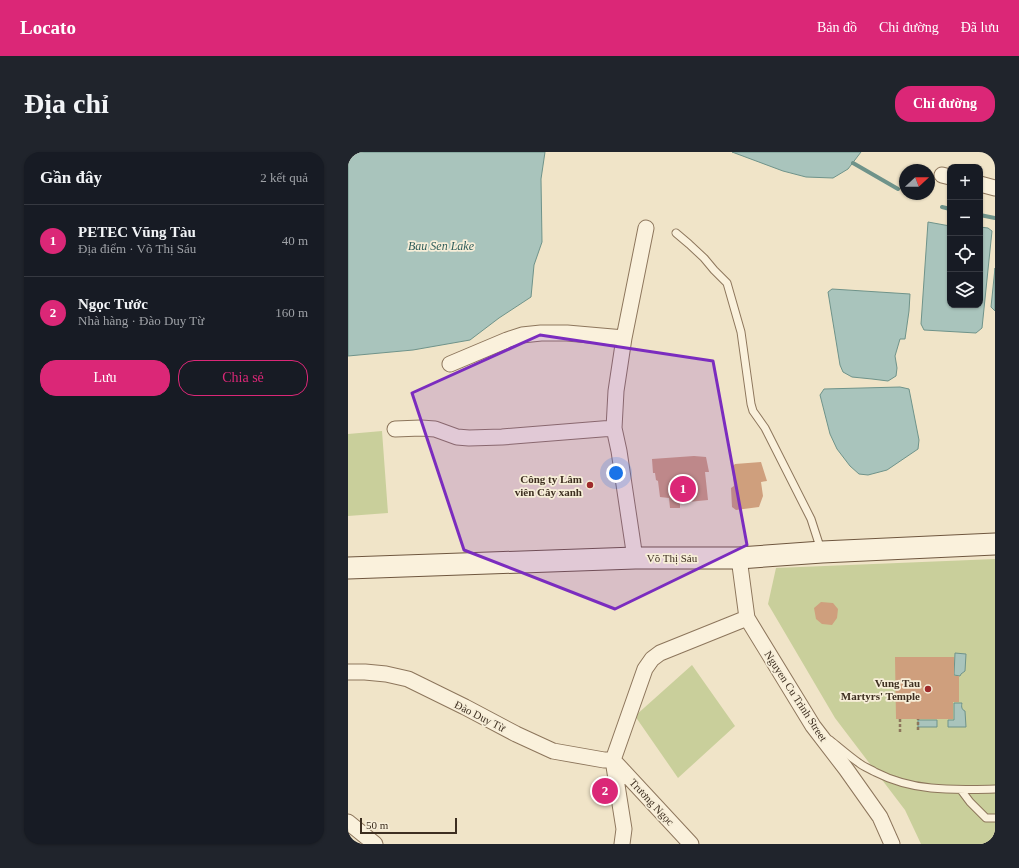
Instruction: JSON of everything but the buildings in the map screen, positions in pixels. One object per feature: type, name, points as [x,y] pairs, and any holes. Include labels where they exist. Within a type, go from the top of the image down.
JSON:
[{"type":"main road","name":"Võ Thị Sáu","points":[[348,568],[635,558],[739,558],[822,552],[995,544]]},
{"type":"street","points":[[983,185],[995,188]]},
{"type":"street","points":[[635,558],[619,451],[614,428],[616,391],[624,338],[646,228]]},
{"type":"street","points":[[450,364],[522,335],[567,333],[624,338]]},
{"type":"street","points":[[395,429],[435,429],[457,437],[469,438],[502,437],[614,428]]},
{"type":"street","name":"Nguyen Cu Trinh Street","points":[[739,558],[747,618],[813,726],[846,769],[880,818],[892,844]]},
{"type":"street","points":[[622,844],[624,829],[613,760],[645,669],[652,659],[660,653],[747,618]]},
{"type":"street","name":"Đào Duy Từ","points":[[348,672],[386,674],[408,679],[552,751],[604,760],[613,760]]},
{"type":"street","name":"Trương Ngọc","points":[[613,760],[691,844]]},
{"type":"street","points":[[348,822],[376,844]]},
{"type":"lane","points":[[676,234],[704,258],[727,283],[741,332],[753,411],[765,428],[811,519],[822,552]]},
{"type":"lane","points":[[813,726],[860,764],[887,778],[922,788],[962,790],[995,789]]},
{"type":"lane","points":[[962,790],[970,802],[986,818],[995,818]]},
{"type":"path","points":[[900,719],[900,732]]},
{"type":"path","points":[[918,720],[918,730]]},
{"type":"highlighted area","points":[[540,335],[713,361],[747,545],[615,609],[464,550],[412,393]]},
{"type":"green space","points":[[382,431],[388,513],[348,516],[348,434]]},
{"type":"green space","points":[[995,559],[995,844],[921,844],[905,810],[835,718],[768,604],[776,568]]},
{"type":"green space","points":[[692,665],[735,726],[678,778],[635,716]]},
{"type":"water","name":"Bau Sen Lake","points":[[348,152],[545,152],[541,179],[542,242],[534,265],[531,297],[499,318],[470,340],[413,350],[348,356]]},
{"type":"water","points":[[732,152],[861,152],[848,169],[833,178],[806,177],[783,171]]},
{"type":"water","points":[[928,222],[947,225],[947,308],[983,308],[983,227],[988,228],[992,231],[982,328],[976,333],[924,330],[921,324]]},
{"type":"water","points":[[995,268],[995,311],[991,307]]},
{"type":"water","points":[[832,289],[910,294],[905,339],[900,339],[895,356],[897,368],[896,376],[888,381],[852,377],[843,372],[840,365],[828,292]]},
{"type":"water","points":[[900,387],[909,389],[919,440],[918,449],[887,470],[868,475],[859,474],[850,466],[837,449],[830,434],[820,395],[824,389]]},
{"type":"water","points":[[955,653],[966,654],[965,671],[960,676],[954,675]]},
{"type":"water","points":[[954,703],[962,703],[962,708],[965,711],[966,727],[948,727],[948,720],[954,720]]},
{"type":"water","points":[[918,720],[937,720],[937,727],[918,727]]},
{"type":"waterway","points":[[853,163],[898,189]]},
{"type":"waterway","points":[[942,207],[947,208]]},
{"type":"waterway","points":[[983,216],[995,218]]},
{"type":"place","name":"Công ty Lâm viên Cây xanh","points":[[590,485]]},
{"type":"place","name":"PETEC Vũng Tàu","points":[[683,489]]},
{"type":"place","name":"Vung Tau Martyrs' Temple","points":[[928,689]]},
{"type":"place","name":"Ngọc Tước","points":[[605,791]]}]
